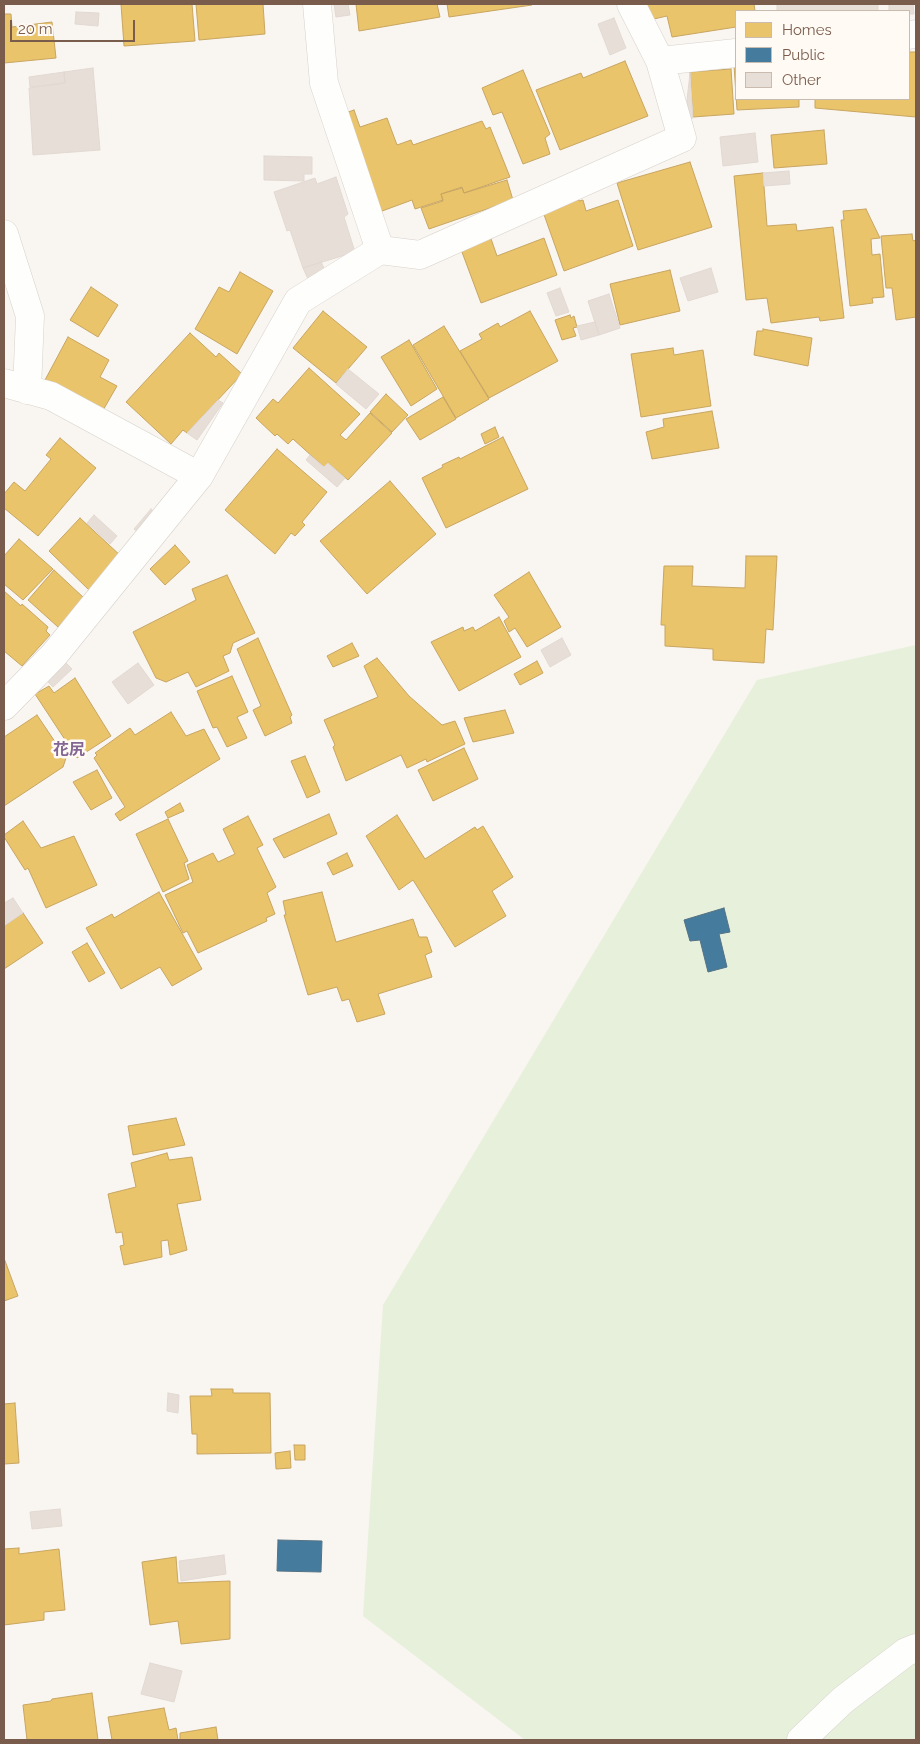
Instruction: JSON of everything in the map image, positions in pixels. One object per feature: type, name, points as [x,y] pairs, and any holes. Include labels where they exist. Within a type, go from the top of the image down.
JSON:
[{"type":"street","points":[[317,4],[324,83],[380,250]]},
{"type":"street","points":[[4,706],[54,656],[199,476],[298,301],[380,250],[420,255],[682,138],[660,61],[631,4]]},
{"type":"street","points":[[660,61],[735,53]]},
{"type":"street","points":[[4,234],[30,316],[15,386],[51,396],[199,476]]},
{"type":"street","points":[[801,1740],[843,1700],[906,1652],[916,1648]]},
{"type":"green space","points":[[916,645],[916,1740],[525,1740],[363,1616],[383,1305],[757,680]]},
{"type":"building: Homes","points":[[121,4],[192,4],[195,41],[124,46]]},
{"type":"building: Homes","points":[[196,4],[263,4],[265,34],[199,40]]},
{"type":"building: Homes","points":[[356,4],[437,4],[440,17],[359,31]]},
{"type":"building: Homes","points":[[447,4],[532,4],[532,5],[449,17]]},
{"type":"building: Homes","points":[[642,4],[754,4],[755,10],[735,10],[735,27],[672,37],[667,16],[645,21]]},
{"type":"building: Homes","points":[[4,14],[11,14],[12,27],[52,22],[56,58],[4,63]]},
{"type":"building: Homes","points":[[910,52],[916,52],[916,117],[815,108],[815,100],[910,100]]},
{"type":"building: Homes","points":[[625,61],[648,116],[560,150],[536,90],[581,73],[583,78]]},
{"type":"building: Homes","points":[[731,69],[734,114],[693,117],[690,72]]},
{"type":"building: Homes","points":[[523,70],[550,134],[545,138],[550,154],[523,164],[502,112],[493,115],[482,88]]},
{"type":"building: Homes","points":[[736,100],[799,100],[799,107],[737,110]]},
{"type":"building: Homes","points":[[354,110],[360,127],[387,118],[397,145],[411,140],[413,145],[482,121],[486,129],[490,127],[510,177],[464,193],[462,187],[441,194],[443,200],[415,209],[412,200],[374,214],[340,115]]},
{"type":"building: Homes","points":[[824,130],[827,164],[774,168],[771,135]]},
{"type":"building: Homes","points":[[690,162],[712,227],[638,250],[617,183]]},
{"type":"building: Homes","points":[[763,173],[767,226],[796,224],[797,231],[833,227],[844,318],[820,321],[819,317],[771,323],[767,298],[746,300],[734,176]]},
{"type":"building: Homes","points":[[507,180],[513,200],[429,229],[421,208],[443,201],[441,194],[462,188],[464,193]]},
{"type":"building: Homes","points":[[577,196],[579,201],[583,200],[586,211],[618,200],[633,246],[564,271],[542,209]]},
{"type":"building: Homes","points":[[866,209],[880,238],[871,239],[872,255],[880,254],[884,297],[872,298],[873,303],[850,306],[841,220],[844,220],[843,211]]},
{"type":"building: Homes","points":[[489,233],[497,256],[544,238],[557,275],[481,303],[459,244]]},
{"type":"building: Homes","points":[[912,234],[913,241],[916,240],[916,317],[896,320],[892,288],[886,288],[881,236]]},
{"type":"building: Homes","points":[[670,270],[680,311],[620,325],[610,284]]},
{"type":"building: Homes","points":[[240,272],[273,291],[237,354],[195,329],[219,287],[229,292]]},
{"type":"building: Homes","points":[[91,287],[118,305],[98,337],[70,320]]},
{"type":"building: Homes","points":[[323,311],[367,347],[336,383],[293,348]]},
{"type":"building: Homes","points":[[530,311],[558,361],[489,398],[460,351],[482,339],[479,334],[498,323],[500,327]]},
{"type":"building: Homes","points":[[570,315],[571,318],[574,316],[577,327],[573,328],[576,336],[562,340],[555,320]]},
{"type":"building: Homes","points":[[444,326],[489,399],[456,418],[413,345]]},
{"type":"building: Homes","points":[[763,329],[812,338],[808,366],[754,355],[757,331],[763,331]]},
{"type":"building: Homes","points":[[190,333],[216,357],[219,353],[242,374],[187,433],[183,430],[171,444],[126,402]]},
{"type":"building: Homes","points":[[68,337],[109,360],[100,377],[117,386],[102,412],[45,380]]},
{"type":"building: Homes","points":[[409,340],[437,389],[411,406],[381,357]]},
{"type":"building: Homes","points":[[673,348],[674,355],[703,350],[711,406],[641,417],[631,354]]},
{"type":"building: Homes","points":[[309,368],[360,414],[340,435],[346,440],[370,413],[392,433],[348,480],[328,463],[324,467],[293,439],[288,444],[277,434],[275,436],[256,418],[273,399],[278,403]]},
{"type":"building: Homes","points":[[386,394],[408,415],[392,432],[370,412]]},
{"type":"building: Homes","points":[[443,397],[456,419],[420,440],[406,419]]},
{"type":"building: Homes","points":[[712,411],[719,448],[652,459],[646,432],[664,427],[663,419]]},
{"type":"building: Homes","points":[[495,427],[499,437],[485,444],[481,434]]},
{"type":"building: Homes","points":[[503,437],[528,489],[446,528],[422,478],[443,467],[442,465],[459,457],[460,459]]},
{"type":"building: Homes","points":[[60,438],[96,468],[38,536],[4,508],[4,494],[14,482],[25,491],[51,459],[46,455]]},
{"type":"building: Homes","points":[[277,449],[327,492],[302,522],[305,525],[295,536],[291,533],[275,554],[225,510]]},
{"type":"building: Homes","points":[[390,481],[436,534],[367,594],[320,541]]},
{"type":"building: Homes","points":[[80,518],[122,557],[90,591],[49,551]]},
{"type":"building: Homes","points":[[19,539],[53,569],[23,600],[4,584],[4,556]]},
{"type":"building: Homes","points":[[175,545],[190,562],[165,585],[150,569]]},
{"type":"building: Homes","points":[[746,556],[777,556],[773,630],[766,629],[764,663],[713,660],[713,649],[665,646],[665,625],[661,625],[664,566],[693,566],[692,586],[745,588]]},
{"type":"building: Homes","points":[[54,570],[84,598],[58,627],[28,600]]},
{"type":"building: Homes","points":[[529,572],[561,627],[527,647],[515,628],[509,632],[504,621],[509,617],[494,595]]},
{"type":"building: Homes","points":[[227,575],[255,633],[233,643],[230,653],[223,656],[229,671],[196,687],[188,672],[166,682],[156,678],[133,632],[196,600],[192,589]]},
{"type":"building: Homes","points":[[4,591],[48,627],[46,631],[50,635],[22,666],[4,651]]},
{"type":"building: Homes","points":[[499,617],[521,657],[459,691],[431,642],[463,627],[464,631],[473,627],[475,631]]},
{"type":"building: Homes","points":[[258,638],[292,715],[290,717],[292,723],[265,736],[253,710],[261,706],[237,649]]},
{"type":"building: Homes","points":[[352,643],[359,656],[333,667],[327,656]]},
{"type":"building: Homes","points":[[377,658],[409,696],[442,725],[455,721],[465,744],[427,762],[426,759],[407,768],[401,755],[346,781],[333,747],[335,745],[324,720],[378,697],[364,666]]},
{"type":"building: Homes","points":[[537,661],[543,673],[520,685],[514,674]]},
{"type":"building: Homes","points":[[232,676],[248,712],[237,717],[247,738],[227,747],[217,727],[213,728],[197,691]]},
{"type":"building: Homes","points":[[75,678],[111,736],[77,758],[35,694],[49,686],[54,693]]},
{"type":"building: Homes","points":[[505,710],[514,733],[473,742],[464,718]]},
{"type":"building: Homes","points":[[171,712],[186,736],[204,729],[220,759],[120,821],[115,814],[125,807],[94,758],[97,755],[95,753],[130,728],[135,735]]},
{"type":"building: Homes","points":[[37,715],[66,758],[63,767],[4,806],[4,737]]},
{"type":"building: Homes","points":[[464,748],[478,779],[433,801],[418,770]]},
{"type":"building: Homes","points":[[305,756],[320,792],[307,798],[291,761]]},
{"type":"building: Homes","points":[[97,770],[112,798],[91,810],[73,782]]},
{"type":"building: Homes","points":[[180,803],[184,811],[168,818],[165,812]]},
{"type":"building: Homes","points":[[329,814],[337,834],[284,858],[273,839]]},
{"type":"building: Homes","points":[[397,815],[425,859],[475,827],[477,830],[483,826],[513,877],[492,891],[506,916],[455,947],[413,880],[399,890],[366,836]]},
{"type":"building: Homes","points":[[248,816],[263,845],[257,848],[276,887],[267,893],[275,914],[266,918],[267,921],[198,953],[187,931],[183,933],[165,895],[193,882],[187,865],[213,853],[218,862],[235,854],[223,829]]},
{"type":"building: Homes","points":[[168,819],[188,861],[184,863],[189,879],[163,892],[136,834]]},
{"type":"building: Homes","points":[[23,821],[41,848],[74,836],[97,885],[46,908],[28,868],[25,870],[4,837],[4,835]]},
{"type":"building: Homes","points":[[347,853],[353,866],[333,875],[327,863]]},
{"type":"building: Homes","points":[[159,892],[202,969],[172,986],[160,967],[121,989],[86,928],[112,914],[114,918]]},
{"type":"building: Homes","points":[[322,892],[336,942],[413,919],[419,937],[427,937],[432,952],[425,955],[432,977],[378,994],[385,1014],[357,1022],[349,999],[342,1001],[337,987],[308,995],[284,915],[286,915],[283,901]]},
{"type":"building: Homes","points":[[23,913],[43,943],[4,969],[4,926]]},
{"type":"building: Homes","points":[[87,943],[105,973],[89,982],[72,952]]},
{"type":"building: Homes","points":[[176,1118],[185,1145],[133,1155],[128,1126]]},
{"type":"building: Homes","points":[[167,1153],[169,1160],[192,1157],[201,1200],[177,1204],[187,1250],[170,1255],[168,1240],[161,1241],[162,1257],[124,1265],[120,1246],[124,1245],[122,1232],[116,1233],[108,1194],[136,1187],[131,1163]]},
{"type":"building: Homes","points":[[4,1258],[18,1296],[4,1301]]},
{"type":"building: Homes","points":[[211,1389],[233,1389],[233,1393],[270,1393],[271,1453],[197,1454],[197,1434],[192,1434],[190,1396],[212,1396]]},
{"type":"building: Homes","points":[[15,1403],[19,1463],[4,1464],[4,1404]]},
{"type":"building: Homes","points":[[294,1445],[305,1445],[305,1460],[295,1460]]},
{"type":"building: Homes","points":[[290,1451],[291,1468],[276,1469],[275,1453]]},
{"type":"building: Homes","points":[[19,1548],[19,1554],[59,1549],[65,1610],[44,1612],[44,1620],[4,1625],[4,1549]]},
{"type":"building: Homes","points":[[176,1557],[178,1583],[230,1581],[230,1639],[181,1644],[178,1621],[150,1625],[142,1562]]},
{"type":"building: Homes","points":[[92,1693],[98,1740],[27,1740],[23,1705]]},
{"type":"building: Homes","points":[[164,1708],[169,1730],[176,1728],[178,1740],[112,1740],[108,1717]]},
{"type":"building: Homes","points":[[216,1727],[218,1740],[180,1740],[180,1733]]},
{"type":"building: Public","points":[[724,908],[730,932],[719,934],[727,967],[708,972],[700,940],[690,941],[684,920]]},
{"type":"building: Public","points":[[278,1540],[322,1541],[321,1572],[277,1571]]},
{"type":"building: Other","points":[[334,4],[348,4],[350,15],[336,17]]},
{"type":"building: Other","points":[[777,4],[878,4],[878,10],[777,10]]},
{"type":"building: Other","points":[[889,4],[913,4],[914,14],[910,14],[910,10],[889,10]]},
{"type":"building: Other","points":[[76,12],[99,13],[98,26],[75,24]]},
{"type":"building: Other","points":[[614,18],[626,48],[610,55],[598,24]]},
{"type":"building: Other","points":[[93,68],[100,150],[33,155],[29,88],[65,83],[64,72]]},
{"type":"building: Other","points":[[64,72],[65,83],[30,87],[29,77]]},
{"type":"building: Other","points":[[690,73],[693,118],[685,119]]},
{"type":"building: Other","points":[[755,133],[758,162],[723,166],[720,137]]},
{"type":"building: Other","points":[[264,156],[312,157],[312,174],[304,174],[304,181],[264,180]]},
{"type":"building: Other","points":[[789,171],[790,184],[764,186],[763,173]]},
{"type":"building: Other","points":[[336,177],[348,214],[344,217],[355,252],[303,268],[290,230],[287,231],[274,192],[315,178],[317,184]]},
{"type":"building: Other","points":[[321,262],[326,272],[309,281],[303,268]]},
{"type":"building: Other","points":[[711,268],[718,292],[688,301],[680,278]]},
{"type":"building: Other","points":[[560,288],[569,312],[556,316],[547,293]]},
{"type":"building: Other","points":[[609,294],[620,328],[599,335],[588,301]]},
{"type":"building: Other","points":[[595,322],[599,335],[581,340],[577,326]]},
{"type":"building: Other","points":[[348,369],[379,394],[366,409],[336,384]]},
{"type":"building: Other","points":[[218,400],[223,403],[197,440],[187,433]]},
{"type":"building: Other","points":[[310,455],[324,467],[328,463],[345,478],[337,487],[306,460]]},
{"type":"building: Other","points":[[151,509],[161,518],[145,537],[134,529]]},
{"type":"building: Other","points":[[94,515],[117,536],[110,544],[87,523]]},
{"type":"building: Other","points":[[562,638],[571,655],[550,667],[541,650]]},
{"type":"building: Other","points":[[60,657],[72,669],[53,687],[41,675]]},
{"type":"building: Other","points":[[138,663],[154,685],[128,704],[112,682]]},
{"type":"building: Other","points":[[13,898],[23,913],[4,926],[4,903]]},
{"type":"building: Other","points":[[168,1393],[179,1395],[178,1413],[167,1411]]},
{"type":"building: Other","points":[[60,1509],[62,1526],[32,1529],[30,1512]]},
{"type":"building: Other","points":[[224,1555],[226,1574],[181,1581],[179,1561]]},
{"type":"building: Other","points":[[150,1663],[182,1671],[174,1702],[141,1694]]},
{"type":"district","name":"花尻","points":[[69,750]]}]
